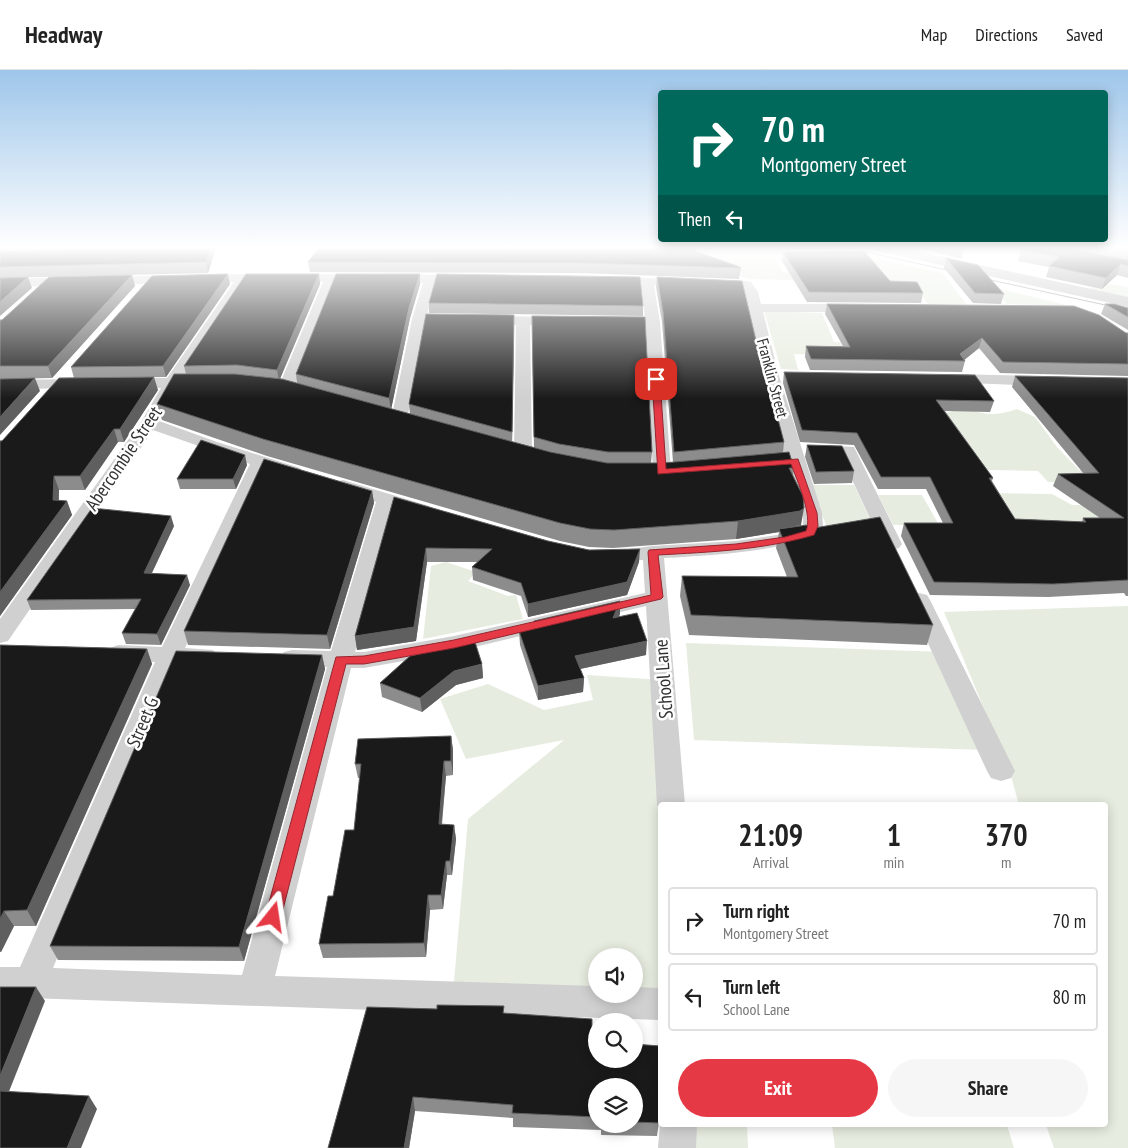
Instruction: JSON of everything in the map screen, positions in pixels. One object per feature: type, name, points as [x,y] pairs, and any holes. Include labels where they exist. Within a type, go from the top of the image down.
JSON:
[{"type":"street","name":"Abercombie Street","points":[[0,636],[149,423],[172,383],[229,298]]},
{"type":"street","points":[[286,388],[323,298]]},
{"type":"street","points":[[398,420],[425,298]]},
{"type":"street","points":[[650,298],[653,322],[654,473],[681,471]]},
{"type":"street","name":"Franklin Street","points":[[653,552],[736,547],[786,540],[810,533],[813,526],[812,513],[788,458],[772,376],[752,298]]},
{"type":"street","points":[[1111,298],[1128,302]]},
{"type":"street","points":[[754,308],[865,308]]},
{"type":"street","points":[[419,318],[573,321]]},
{"type":"street","points":[[523,320],[523,453]]},
{"type":"street","points":[[603,322],[653,322]]},
{"type":"street","points":[[45,399],[70,369]]},
{"type":"street","points":[[772,376],[791,377]]},
{"type":"street","points":[[930,379],[1059,381]]},
{"type":"street","points":[[0,385],[210,383]]},
{"type":"street","points":[[267,386],[286,388],[304,393]]},
{"type":"street","points":[[382,416],[415,425]]},
{"type":"street","points":[[149,423],[260,462],[440,515]]},
{"type":"street","points":[[504,448],[540,458]]},
{"type":"street","points":[[788,458],[848,451],[1001,772]]},
{"type":"street","name":"Street G","points":[[15,983],[260,462]]},
{"type":"street","points":[[254,991],[341,659],[387,500]]},
{"type":"street","points":[[589,555],[613,556],[653,552]]},
{"type":"street","name":"School Lane","points":[[653,552],[671,802]]},
{"type":"street","points":[[269,658],[364,660],[454,644],[657,597]]},
{"type":"street","points":[[94,652],[229,657]]},
{"type":"street","points":[[15,983],[658,1004]]},
{"type":"street","points":[[678,1127],[678,1148]]},
{"type":"shaded area","points":[[924,298],[962,298],[966,304],[928,304]]},
{"type":"shaded area","points":[[1002,298],[1038,298],[1070,306],[1007,304]]},
{"type":"shaded area","points":[[764,311],[822,313],[834,342],[853,342],[860,356],[794,354],[798,370],[781,369]]},
{"type":"shaded area","points":[[965,407],[991,414],[1017,409],[1035,417],[1057,447],[1079,470],[1097,473],[1104,483],[1048,482],[1038,471],[932,469],[947,413]]},
{"type":"shaded area","points":[[810,485],[854,485],[876,532],[829,532]]},
{"type":"shaded area","points":[[992,493],[1052,494],[1072,505],[1128,506],[1128,529],[1013,527]]},
{"type":"shaded area","points":[[878,495],[922,495],[939,525],[893,525]]},
{"type":"shaded area","points":[[446,562],[476,572],[468,581],[508,596],[516,595],[523,619],[423,639],[431,566]]},
{"type":"shaded area","points":[[1128,606],[1128,1148],[1054,1148],[1047,1127],[1108,1127],[1108,802],[1018,802],[1009,769],[944,612]]},
{"type":"shaded area","points":[[686,643],[945,652],[984,750],[694,740]]},
{"type":"shaded area","points":[[587,675],[663,680],[660,802],[658,802],[658,991],[643,990],[643,948],[588,948],[588,988],[454,982],[468,819],[564,740],[466,759],[440,699],[488,684],[544,710],[593,700]]},
{"type":"shaded area","points":[[696,1127],[747,1127],[748,1148],[695,1148]]},
{"type":"shaded area","points":[[832,1127],[1008,1127],[1014,1148],[835,1148]]},
{"type":"building","points":[[26,298],[110,298],[48,366],[0,366],[0,320]]},
{"type":"building","points":[[132,298],[211,298],[163,366],[71,367]]},
{"type":"building","points":[[230,298],[308,298],[277,370],[237,365],[184,366]]},
{"type":"building","points":[[326,298],[412,298],[389,398],[296,374]]},
{"type":"building","points":[[430,298],[642,298],[643,306],[429,303]]},
{"type":"building","points":[[661,298],[746,298],[763,370],[765,370],[784,442],[674,452]]},
{"type":"building","points":[[827,304],[1074,306],[1099,315],[1128,333],[1128,364],[1003,362],[982,338],[960,354],[965,361],[811,359],[806,346],[850,347]]},
{"type":"building","points":[[1105,304],[1114,304],[1128,308],[1128,317]]},
{"type":"building","points":[[426,314],[514,315],[512,432],[409,404]]},
{"type":"building","points":[[532,316],[645,317],[652,452],[608,452],[559,444],[534,437]]},
{"type":"building","points":[[784,372],[975,375],[994,401],[936,400],[993,478],[989,478],[1015,519],[1086,522],[1083,518],[1124,518],[1058,474],[1099,473],[1015,376],[1128,378],[1128,580],[1053,584],[934,582],[904,523],[953,523],[930,477],[881,477],[857,433],[802,430]]},
{"type":"building","points":[[174,374],[235,374],[282,379],[550,452],[607,463],[663,463],[789,452],[794,468],[789,468],[803,496],[804,508],[800,511],[738,521],[614,530],[590,529],[560,523],[263,439],[157,404]]},
{"type":"building","points":[[154,377],[120,429],[114,429],[80,476],[54,476],[53,500],[67,501],[0,592],[0,441],[59,378]]},
{"type":"building","points":[[35,378],[0,417],[0,379]]},
{"type":"building","points":[[201,440],[245,455],[233,479],[177,479]]},
{"type":"building","points":[[807,445],[842,446],[854,471],[816,472]]},
{"type":"building","points":[[264,459],[372,491],[327,635],[184,631]]},
{"type":"building","points":[[394,497],[548,541],[589,550],[640,549],[627,582],[528,604],[521,583],[472,567],[492,549],[426,548],[414,627],[355,636]]},
{"type":"building","points":[[92,508],[171,516],[144,573],[187,575],[157,634],[122,633],[141,599],[27,600]]},
{"type":"building","points":[[880,517],[933,625],[691,615],[682,576],[798,577],[779,529],[807,525],[808,529]]},
{"type":"building","points":[[620,601],[613,618],[637,613],[647,641],[575,656],[584,678],[538,686],[519,631],[536,628],[534,621]]},
{"type":"building","points":[[475,642],[482,664],[454,671],[420,698],[380,683],[410,656]]},
{"type":"building","points":[[0,645],[147,649],[27,910],[4,911],[0,919]]},
{"type":"building","points":[[176,651],[322,655],[239,947],[50,946]]},
{"type":"building","points":[[451,736],[451,761],[444,761],[439,824],[454,825],[450,861],[446,861],[441,895],[428,895],[424,943],[319,944],[328,896],[333,896],[345,830],[354,830],[361,764],[355,764],[358,739]]},
{"type":"building","points":[[0,987],[36,987],[0,1076]]},
{"type":"building","points":[[437,1005],[504,1006],[503,1013],[588,1019],[588,1068],[643,1068],[643,1045],[658,1046],[658,1123],[643,1122],[643,1078],[588,1078],[588,1117],[512,1113],[513,1105],[413,1097],[404,1148],[328,1148],[367,1007],[437,1009]]},
{"type":"building","points":[[0,1091],[89,1096],[67,1148],[0,1148]]},
{"type":"tram line","points":[[1074,298],[1128,310]]},
{"type":"route","points":[[273,917],[341,659],[364,660],[454,644],[657,597],[653,552],[736,547],[786,540],[810,533],[813,526],[812,513],[795,461],[662,472],[656,379]]}]
